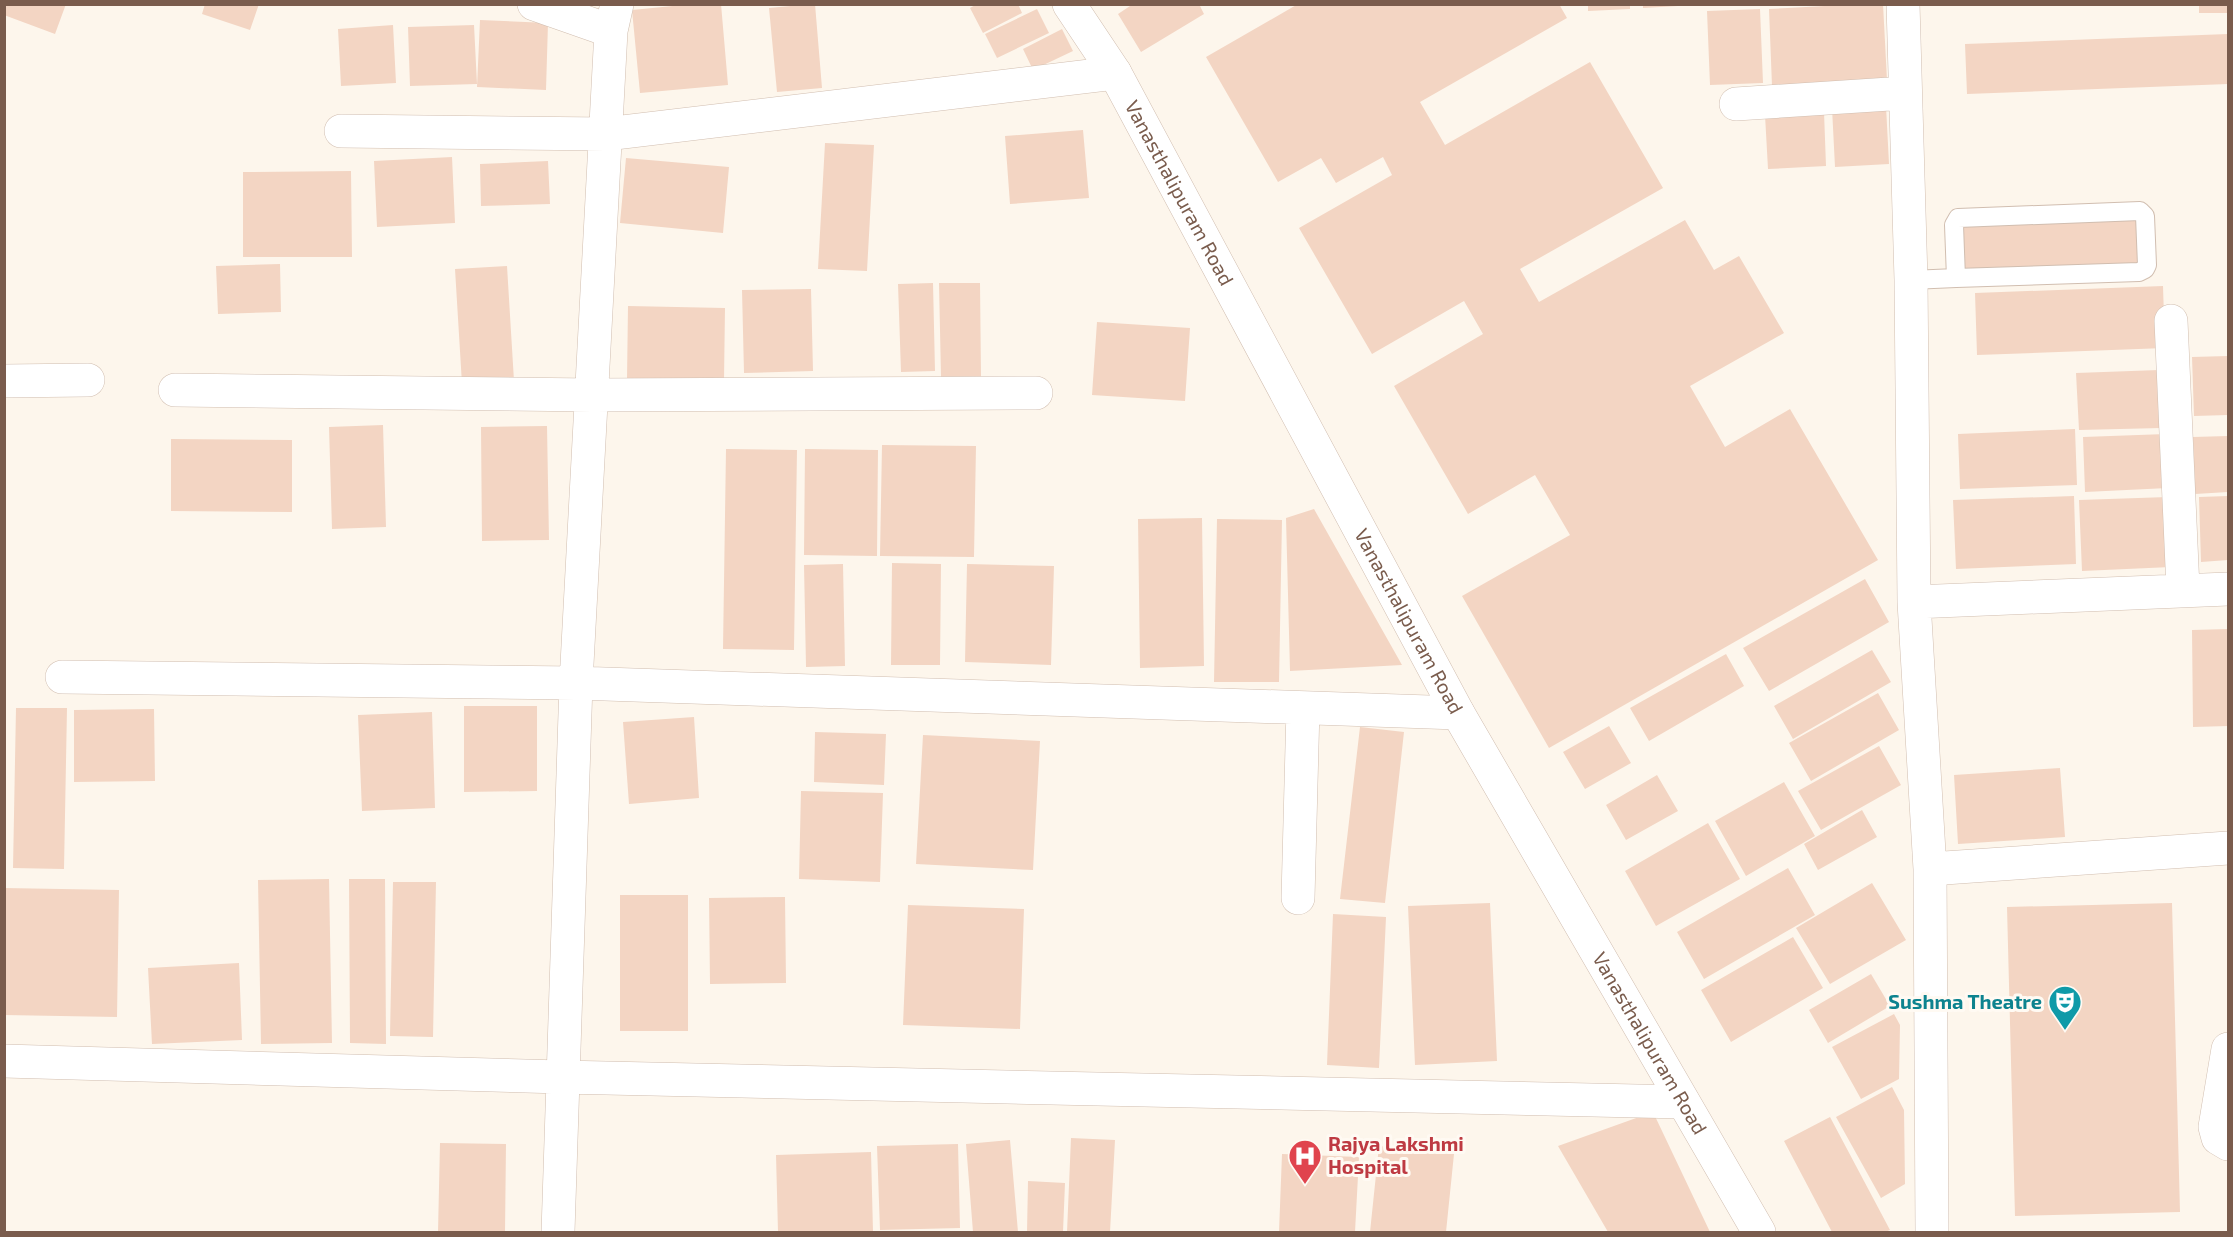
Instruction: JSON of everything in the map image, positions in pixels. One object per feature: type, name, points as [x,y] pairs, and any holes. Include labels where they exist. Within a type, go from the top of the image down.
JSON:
[{"type":"street","points":[[534,4],[614,18],[576,683],[561,1077],[558,1233]]},
{"type":"street","name":"Vanasthalipuram Road","points":[[1069,4],[1115,73],[1458,713],[1759,1233]]},
{"type":"street","points":[[1903,4],[1911,280],[1914,602],[1930,869],[1932,1233]]},
{"type":"street","points":[[341,131],[606,134],[1115,73]]},
{"type":"street","points":[[1736,105],[1905,93]]},
{"type":"street","points":[[2171,321],[2183,589]]},
{"type":"street","points":[[4,381],[88,380]]},
{"type":"street","points":[[175,390],[591,395],[1036,393]]},
{"type":"street","points":[[1914,602],[2183,589],[2229,589]]},
{"type":"street","points":[[62,677],[576,683],[1458,713]]},
{"type":"street","points":[[1298,898],[1303,708]]},
{"type":"street","points":[[1930,869],[2229,848]]},
{"type":"street","points":[[2229,1049],[2215,1127],[2217,1138],[2229,1144]]},
{"type":"street","points":[[4,1061],[561,1077],[1683,1102]]},
{"type":"lane","points":[[1911,280],[2139,272],[2147,265],[2145,216],[2140,211],[1958,218],[1954,225],[1956,278]]},
{"type":"building","points":[[4,4],[66,4],[55,34],[4,15]]},
{"type":"building","points":[[205,4],[259,4],[250,30],[202,14]]},
{"type":"building","points":[[693,4],[721,4],[728,85],[640,93],[632,10]]},
{"type":"building","points":[[815,4],[822,88],[777,92],[769,8]]},
{"type":"building","points":[[977,4],[1018,4],[1022,13],[983,33],[970,8]]},
{"type":"building","points":[[1133,4],[1199,4],[1204,14],[1141,52],[1118,14]]},
{"type":"building","points":[[1298,4],[1559,4],[1567,18],[1420,102],[1445,145],[1590,62],[1663,188],[1520,269],[1539,302],[1685,220],[1714,270],[1739,256],[1784,333],[1690,386],[1725,447],[1790,409],[1878,560],[1549,748],[1462,596],[1570,535],[1535,475],[1468,514],[1394,386],[1483,334],[1464,301],[1372,354],[1299,228],[1392,175],[1383,157],[1336,183],[1321,158],[1278,182],[1206,57]]},
{"type":"building","points":[[1588,4],[1630,4],[1630,9],[1588,11]]},
{"type":"building","points":[[1643,4],[1678,4],[1678,6],[1643,8]]},
{"type":"building","points":[[1883,4],[1887,80],[1772,86],[1769,9]]},
{"type":"building","points":[[2199,4],[2228,4],[2228,13],[2199,13]]},
{"type":"building","points":[[1037,9],[1049,33],[997,58],[985,34]]},
{"type":"building","points":[[1760,9],[1763,83],[1710,85],[1707,11]]},
{"type":"building","points":[[480,20],[548,23],[546,90],[477,87]]},
{"type":"building","points":[[393,25],[396,83],[341,86],[338,29]]},
{"type":"building","points":[[474,25],[477,84],[410,86],[408,27]]},
{"type":"building","points":[[1062,29],[1073,51],[1033,70],[1023,49]]},
{"type":"building","points":[[2228,34],[2228,84],[1967,94],[1965,44]]},
{"type":"building","points":[[1886,106],[1889,164],[1835,167],[1832,108]]},
{"type":"building","points":[[1824,112],[1826,166],[1768,169],[1765,115]]},
{"type":"building","points":[[1083,130],[1089,198],[1010,204],[1005,136]]},
{"type":"building","points":[[825,143],[874,145],[867,271],[818,269]]},
{"type":"building","points":[[452,157],[455,223],[377,227],[374,161]]},
{"type":"building","points":[[626,158],[729,167],[723,233],[620,223]]},
{"type":"building","points":[[548,161],[550,204],[481,206],[480,164]]},
{"type":"building","points":[[351,171],[352,257],[243,257],[243,172]]},
{"type":"building","points":[[2141,220],[2142,268],[1960,274],[1959,227]]},
{"type":"building","points":[[280,264],[281,312],[218,314],[216,266]]},
{"type":"building","points":[[507,266],[514,381],[462,384],[455,269]]},
{"type":"building","points":[[933,283],[935,371],[901,372],[898,284]]},
{"type":"building","points":[[939,283],[980,283],[981,377],[941,377]]},
{"type":"building","points":[[2163,286],[2165,348],[1977,355],[1975,293]]},
{"type":"building","points":[[811,289],[813,371],[744,373],[742,290]]},
{"type":"building","points":[[628,306],[725,308],[724,380],[627,379]]},
{"type":"building","points":[[1097,322],[1190,328],[1185,401],[1092,395]]},
{"type":"building","points":[[2228,356],[2228,415],[2194,416],[2192,357]]},
{"type":"building","points":[[2159,370],[2161,428],[2079,430],[2076,373]]},
{"type":"building","points":[[383,425],[386,527],[332,529],[329,427]]},
{"type":"building","points":[[547,426],[549,540],[482,541],[481,427]]},
{"type":"building","points":[[2075,429],[2077,485],[1960,489],[1958,434]]},
{"type":"building","points":[[2166,434],[2168,488],[2085,492],[2083,437]]},
{"type":"building","points":[[2228,436],[2228,492],[2195,494],[2193,437]]},
{"type":"building","points":[[171,439],[292,440],[292,512],[171,511]]},
{"type":"building","points":[[882,445],[976,446],[974,557],[880,556]]},
{"type":"building","points":[[726,449],[797,450],[794,650],[723,649]]},
{"type":"building","points":[[805,449],[878,450],[877,556],[804,555]]},
{"type":"building","points":[[2074,496],[2076,564],[1956,569],[1953,500]]},
{"type":"building","points":[[2228,496],[2228,560],[2201,562],[2199,497]]},
{"type":"building","points":[[2168,497],[2171,567],[2082,571],[2079,500]]},
{"type":"building","points":[[1314,509],[1402,665],[1290,671],[1286,518]]},
{"type":"building","points":[[1202,518],[1204,666],[1140,668],[1138,519]]},
{"type":"building","points":[[1217,519],[1282,520],[1279,682],[1214,682]]},
{"type":"building","points":[[892,563],[941,564],[940,665],[891,665]]},
{"type":"building","points":[[843,564],[845,666],[806,667],[804,565]]},
{"type":"building","points":[[967,564],[1054,566],[1051,665],[965,662]]},
{"type":"building","points":[[1865,579],[1889,622],[1769,691],[1743,648]]},
{"type":"building","points":[[2228,629],[2228,726],[2193,727],[2192,630]]},
{"type":"building","points":[[1872,650],[1891,682],[1793,739],[1774,706]]},
{"type":"building","points":[[1726,654],[1744,686],[1649,741],[1630,708]]},
{"type":"building","points":[[1878,693],[1899,730],[1811,781],[1789,743]]},
{"type":"building","points":[[464,706],[537,706],[537,791],[464,792]]},
{"type":"building","points":[[16,708],[67,708],[64,869],[13,868]]},
{"type":"building","points":[[154,709],[155,781],[74,782],[74,710]]},
{"type":"building","points":[[432,712],[435,808],[362,811],[358,715]]},
{"type":"building","points":[[694,717],[699,798],[629,804],[623,722]]},
{"type":"building","points":[[1609,726],[1631,763],[1585,789],[1563,752]]},
{"type":"building","points":[[1360,727],[1404,732],[1385,903],[1340,899]]},
{"type":"building","points":[[815,732],[886,734],[884,785],[814,782]]},
{"type":"building","points":[[923,735],[1040,741],[1033,870],[916,864]]},
{"type":"building","points":[[1879,746],[1901,785],[1821,830],[1798,791]]},
{"type":"building","points":[[2060,768],[2065,837],[1958,844],[1954,775]]},
{"type":"building","points":[[1657,775],[1678,811],[1626,840],[1606,805]]},
{"type":"building","points":[[1784,782],[1815,836],[1746,876],[1715,821]]},
{"type":"building","points":[[801,791],[883,793],[880,882],[799,879]]},
{"type":"building","points":[[1862,810],[1877,837],[1818,870],[1804,844]]},
{"type":"building","points":[[1708,823],[1740,879],[1656,926],[1625,871]]},
{"type":"building","points":[[1788,868],[1815,915],[1704,979],[1677,932]]},
{"type":"building","points":[[329,879],[332,1043],[261,1044],[258,880]]},
{"type":"building","points":[[349,879],[385,879],[386,1044],[350,1043]]},
{"type":"building","points":[[393,882],[436,882],[433,1037],[390,1036]]},
{"type":"building","points":[[1872,883],[1906,940],[1830,984],[1796,928]]},
{"type":"building","points":[[4,888],[119,890],[117,1017],[4,1015]]},
{"type":"building","points":[[620,895],[688,895],[688,1031],[620,1031]]},
{"type":"building","points":[[785,897],[786,983],[710,984],[709,898]]},
{"type":"building","points":[[1490,903],[1497,1061],[1415,1065],[1408,906]]},
{"type":"building","points":[[2172,903],[2180,1212],[2015,1216],[2007,907]]},
{"type":"building","points":[[908,905],[1024,909],[1020,1029],[903,1025]]},
{"type":"building","points":[[1333,914],[1386,917],[1379,1068],[1327,1065]]},
{"type":"building","points":[[1793,937],[1823,988],[1731,1042],[1701,990]]},
{"type":"building","points":[[239,963],[242,1040],[152,1044],[148,968]]},
{"type":"building","points":[[1871,974],[1890,1006],[1828,1043],[1809,1010]]},
{"type":"building","points":[[1894,1014],[1900,1025],[1899,1079],[1861,1099],[1832,1047]]},
{"type":"building","points":[[1892,1087],[1904,1110],[1905,1184],[1881,1198],[1836,1117]]},
{"type":"building","points":[[1653,1112],[1710,1232],[1608,1232],[1558,1146]]},
{"type":"building","points":[[1830,1117],[1890,1230],[1885,1232],[1832,1232],[1784,1141]]},
{"type":"building","points":[[1071,1138],[1115,1140],[1110,1232],[1067,1232]]},
{"type":"building","points":[[1010,1140],[1018,1232],[973,1232],[966,1144]]},
{"type":"building","points":[[440,1143],[506,1144],[505,1232],[438,1232]]},
{"type":"building","points":[[958,1144],[960,1228],[880,1230],[877,1146]]},
{"type":"building","points":[[1379,1146],[1454,1154],[1446,1232],[1370,1232]]},
{"type":"building","points":[[871,1152],[873,1232],[778,1232],[776,1155]]},
{"type":"building","points":[[1282,1154],[1359,1157],[1355,1232],[1279,1232]]},
{"type":"building","points":[[1028,1181],[1065,1183],[1063,1232],[1027,1232]]},
{"type":"place","name":"Sushma Theatre","points":[[2065,1031]]},
{"type":"place","name":"Rajya Lakshmi Hospital","points":[[1305,1185]]}]
